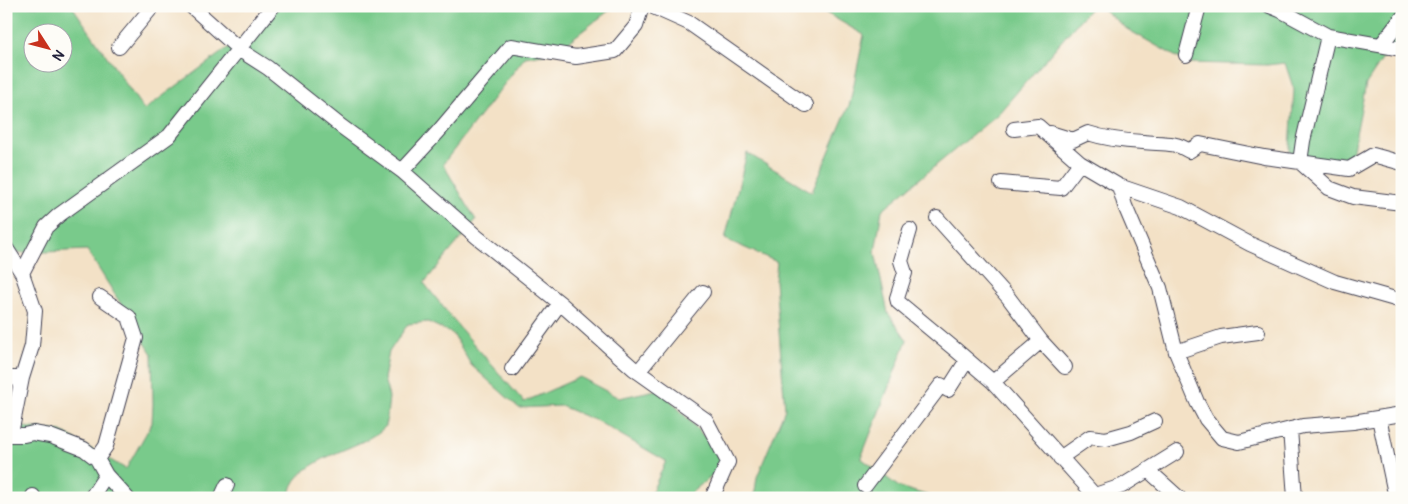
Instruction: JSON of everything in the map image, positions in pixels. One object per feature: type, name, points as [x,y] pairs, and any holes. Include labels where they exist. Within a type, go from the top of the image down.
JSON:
[{"type":"street","points":[[120,47],[153,6]]},
{"type":"street","points":[[191,6],[240,50],[268,68],[342,127],[402,171],[477,237],[560,303],[638,372],[706,420],[728,462],[712,498]]},
{"type":"street","points":[[22,273],[46,228],[59,215],[169,136],[274,6]]},
{"type":"street","points":[[402,171],[438,132],[511,46],[576,57],[615,52],[636,26],[642,6]]},
{"type":"street","points":[[651,6],[690,22],[806,105]]},
{"type":"street","points":[[1186,56],[1199,6]]},
{"type":"street","points":[[1278,7],[1328,36],[1402,49]]},
{"type":"street","points":[[1381,45],[1402,18]]},
{"type":"street","points":[[1300,162],[1302,141],[1328,36]]},
{"type":"street","points":[[1014,130],[1035,125],[1046,132],[1080,163],[1119,186],[1181,207],[1250,244],[1334,282],[1402,301]]},
{"type":"street","points":[[1046,132],[1073,140],[1088,133],[1104,139],[1168,143],[1184,147],[1189,151],[1200,144],[1264,157],[1349,169],[1373,155],[1402,163]]},
{"type":"street","points":[[1300,162],[1329,188],[1352,197],[1402,203]]},
{"type":"street","points":[[1001,183],[1061,188],[1080,163]]},
{"type":"street","points":[[1119,186],[1125,206],[1160,288],[1176,352],[1206,419],[1222,438],[1239,442],[1303,426],[1353,422],[1402,414]]},
{"type":"street","points":[[937,218],[1008,297],[1040,341],[1065,366]]},
{"type":"street","points":[[910,230],[901,261],[905,273],[897,298],[898,302],[993,382],[1096,497],[1122,486],[1177,452]]},
{"type":"street","points":[[6,248],[22,273],[35,311],[32,346],[8,435],[33,433],[50,436],[84,449],[97,458],[106,476],[127,498]]},
{"type":"street","points":[[638,372],[703,292]]},
{"type":"street","points":[[97,458],[106,446],[136,338],[129,317],[100,297]]},
{"type":"street","points":[[512,368],[560,303]]},
{"type":"street","points":[[1176,352],[1221,337],[1258,332]]},
{"type":"street","points":[[993,382],[1040,341]]},
{"type":"street","points":[[865,486],[941,385],[948,390],[967,360]]},
{"type":"street","points":[[6,378],[22,378]]},
{"type":"street","points":[[1379,418],[1396,498]]},
{"type":"street","points":[[1060,458],[1090,437],[1106,439],[1135,430],[1155,421]]},
{"type":"street","points":[[1290,430],[1295,498]]},
{"type":"street","points":[[1148,470],[1179,498]]},
{"type":"street","points":[[91,498],[106,476]]},
{"type":"green space","points":[[6,6],[72,6],[144,110],[272,15],[279,6],[615,6],[555,52],[525,57],[443,164],[476,220],[424,283],[459,327],[524,402],[580,377],[619,398],[660,389],[728,462],[685,498],[649,498],[666,461],[597,421],[561,406],[519,408],[471,365],[453,334],[428,322],[408,324],[389,352],[384,379],[389,397],[386,426],[364,441],[311,466],[300,475],[293,486],[290,498],[6,498],[6,428],[15,426],[60,431],[126,469],[152,423],[152,354],[87,250],[24,253],[6,250]]},
{"type":"green space","points":[[778,6],[1092,6],[998,114],[882,210],[875,252],[888,313],[907,340],[861,458],[899,487],[936,498],[754,498],[757,477],[785,409],[775,281],[777,262],[725,239],[747,153],[812,192],[850,103],[864,35],[821,10],[781,10]]},
{"type":"green space","points":[[1099,6],[1402,6],[1402,51],[1389,49],[1366,84],[1349,169],[1289,161],[1294,90],[1285,63],[1267,65],[1187,63],[1127,29]]}]
